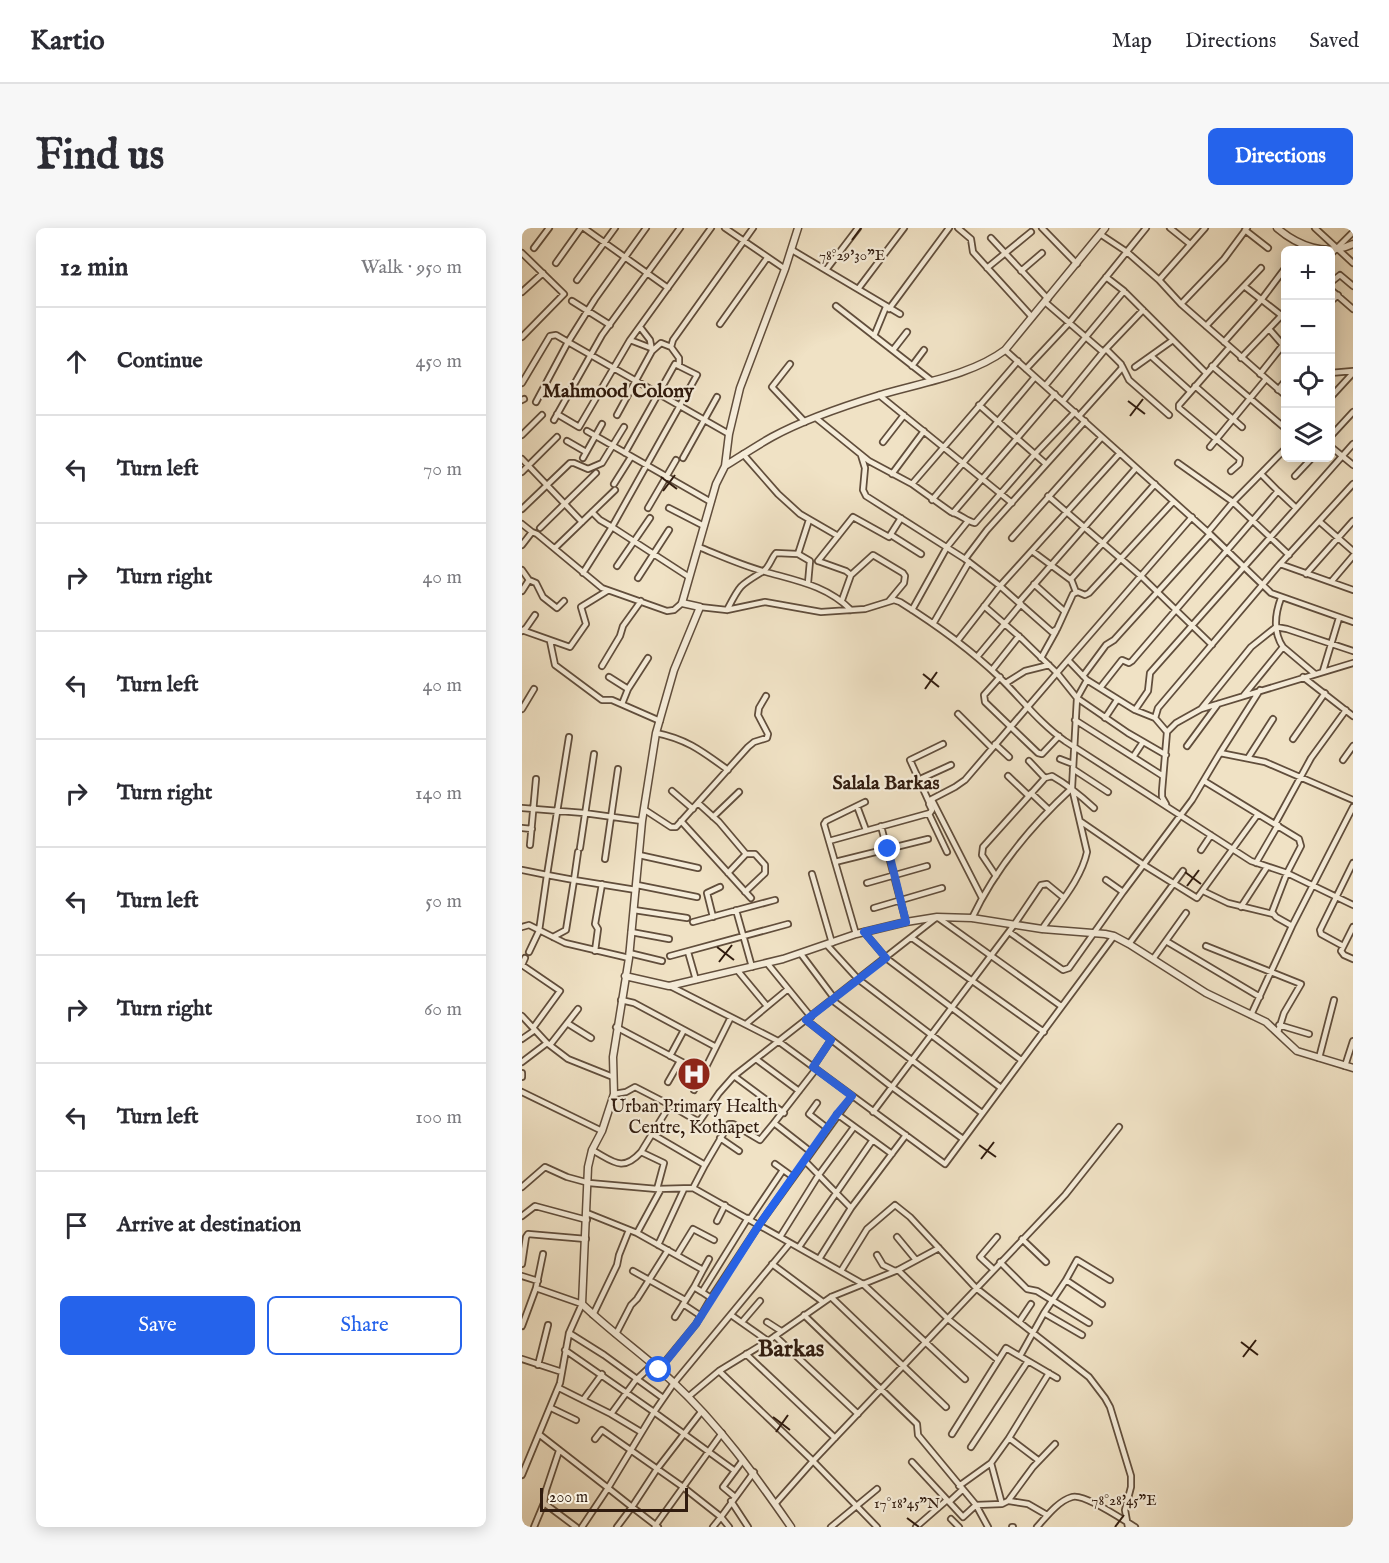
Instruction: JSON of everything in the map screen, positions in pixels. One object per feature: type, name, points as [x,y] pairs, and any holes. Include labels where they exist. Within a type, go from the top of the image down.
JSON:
[{"type":"street","points":[[534,248],[549,228]]},
{"type":"street","points":[[556,263],[583,228],[668,288]]},
{"type":"street","points":[[577,280],[615,228]]},
{"type":"street","points":[[536,402],[588,310],[646,228]]},
{"type":"street","points":[[554,420],[610,325],[680,228]]},
{"type":"street","points":[[557,414],[579,427],[630,340],[711,228]]},
{"type":"street","points":[[725,228],[785,269]]},
{"type":"street","points":[[670,347],[753,228]]},
{"type":"street","points":[[522,525],[537,534],[607,591],[670,611],[682,603],[716,484],[725,466],[729,434],[740,388],[792,250],[798,228]]},
{"type":"street","points":[[826,270],[858,228]]},
{"type":"street","points":[[858,289],[904,228]]},
{"type":"street","points":[[874,336],[888,308],[949,228]]},
{"type":"street","points":[[958,228],[970,237],[971,250],[1032,317]]},
{"type":"street","points":[[1042,228],[1077,264]]},
{"type":"street","points":[[1026,369],[1069,323],[1146,228]]},
{"type":"street","points":[[1159,280],[1205,228]]},
{"type":"street","points":[[1277,228],[1298,246]]},
{"type":"street","points":[[1173,229],[1190,244]]},
{"type":"street","points":[[1181,304],[1224,259],[1246,229],[1268,248]]},
{"type":"street","points":[[1320,229],[1336,250],[1353,263]]},
{"type":"street","points":[[725,466],[773,436],[805,422],[879,395],[932,381],[982,364],[1005,350],[1103,231],[1159,280],[1181,304],[1229,348],[1281,392]]},
{"type":"street","points":[[987,268],[1030,232]]},
{"type":"street","points":[[1336,250],[1353,232]]},
{"type":"street","points":[[990,238],[1022,271],[1046,301],[1069,323],[1105,350],[1122,366],[1129,380],[1169,415]]},
{"type":"street","points":[[1336,250],[1353,244]]},
{"type":"street","points":[[792,250],[900,315]]},
{"type":"street","points":[[522,253],[564,294],[523,333]]},
{"type":"street","points":[[1022,271],[1042,253]]},
{"type":"street","points":[[720,324],[767,258]]},
{"type":"street","points":[[1206,326],[1261,268]]},
{"type":"street","points":[[522,292],[543,273]]},
{"type":"street","points":[[1224,342],[1281,274]]},
{"type":"street","points":[[1335,280],[1340,275],[1353,286]]},
{"type":"street","points":[[1106,277],[1124,291],[1206,373]]},
{"type":"street","points":[[1244,286],[1281,315]]},
{"type":"street","points":[[1045,386],[1124,291]]},
{"type":"street","points":[[1335,293],[1353,309]]},
{"type":"street","points":[[1332,300],[1338,295]]},
{"type":"street","points":[[572,302],[610,325]]},
{"type":"street","points":[[836,306],[932,381]]},
{"type":"street","points":[[1063,401],[1105,350],[1143,310]]},
{"type":"street","points":[[1241,358],[1281,319]]},
{"type":"street","points":[[640,327],[650,340],[652,350]]},
{"type":"street","points":[[1260,374],[1283,345],[1269,329]]},
{"type":"street","points":[[893,350],[907,332]]},
{"type":"street","points":[[522,383],[550,336],[556,335],[729,434]]},
{"type":"street","points":[[630,340],[652,350]]},
{"type":"street","points":[[650,340],[670,347],[679,358],[678,364]]},
{"type":"street","points":[[1135,368],[1173,340]]},
{"type":"street","points":[[617,415],[652,350],[659,344]]},
{"type":"street","points":[[1229,348],[1190,391],[1179,408],[1240,459],[1239,464],[1232,471]]},
{"type":"street","points":[[912,366],[924,350]]},
{"type":"street","points":[[1005,350],[1192,517],[1262,586],[1281,598],[1353,622]]},
{"type":"street","points":[[1151,356],[1190,391]]},
{"type":"street","points":[[912,484],[1017,361]]},
{"type":"street","points":[[625,453],[675,364],[678,364]]},
{"type":"street","points":[[583,573],[612,527],[697,375],[678,364]]},
{"type":"street","points":[[790,364],[772,387],[805,422]]},
{"type":"street","points":[[1079,416],[1122,366]]},
{"type":"street","points":[[1212,366],[1281,425]]},
{"type":"street","points":[[1335,374],[1353,372]]},
{"type":"street","points":[[1335,392],[1353,372]]},
{"type":"street","points":[[932,500],[1035,377]]},
{"type":"street","points":[[1210,447],[1266,379]]},
{"type":"street","points":[[1195,386],[1242,427]]},
{"type":"street","points":[[1278,390],[1281,386]]},
{"type":"street","points":[[953,513],[1055,394]]},
{"type":"street","points":[[879,395],[1012,502]]},
{"type":"street","points":[[682,458],[717,397]]},
{"type":"street","points":[[979,405],[1046,464]]},
{"type":"street","points":[[816,418],[861,455],[912,484],[932,500],[972,523],[978,522],[1035,454],[1075,412]]},
{"type":"street","points":[[1335,432],[1353,412]]},
{"type":"street","points":[[522,435],[542,415]]},
{"type":"street","points":[[883,442],[904,416]]},
{"type":"street","points":[[933,624],[967,561],[987,530],[1085,421]]},
{"type":"street","points":[[567,441],[584,455],[602,424]]},
{"type":"street","points":[[522,509],[570,463],[588,469],[602,463],[624,428]]},
{"type":"street","points":[[587,431],[711,502]]},
{"type":"street","points":[[892,474],[924,431]]},
{"type":"street","points":[[522,472],[557,437]]},
{"type":"street","points":[[1012,538],[1102,437]]},
{"type":"street","points":[[1135,710],[1148,691],[1150,673],[1353,444]]},
{"type":"street","points":[[1335,450],[1353,465]]},
{"type":"street","points":[[958,640],[1000,586],[1120,453]]},
{"type":"street","points":[[1042,929],[1075,880],[1087,852],[1072,788],[1077,698],[1085,678],[1107,645],[1158,593],[1233,502],[1281,453]]},
{"type":"street","points":[[744,454],[778,494],[800,514],[838,536]]},
{"type":"street","points":[[861,455],[864,468],[864,493],[967,561],[1000,586],[1049,630],[1052,632],[1057,630]]},
{"type":"street","points":[[555,548],[615,487],[631,457]]},
{"type":"street","points":[[522,459],[582,522]]},
{"type":"street","points":[[648,508],[676,460]]},
{"type":"street","points":[[1295,476],[1308,462]]},
{"type":"street","points":[[1178,463],[1233,502],[1288,555]]},
{"type":"street","points":[[977,657],[1034,584],[1136,468]]},
{"type":"street","points":[[588,469],[588,481]]},
{"type":"street","points":[[540,528],[596,472]]},
{"type":"street","points":[[1261,474],[1296,508]]},
{"type":"street","points":[[1071,580],[1155,484]]},
{"type":"street","points":[[1155,718],[1158,708],[1167,696],[1280,564],[1353,484]]},
{"type":"street","points":[[1100,688],[1122,660],[1131,662],[1278,491]]},
{"type":"street","points":[[1048,496],[1142,577],[1212,645]]},
{"type":"street","points":[[1032,551],[1071,580],[1076,592],[1089,594],[1173,502]]},
{"type":"street","points":[[669,508],[704,526]]},
{"type":"street","points":[[592,512],[600,520],[689,577]]},
{"type":"street","points":[[818,561],[854,517],[887,536],[891,535],[921,554]]},
{"type":"street","points":[[930,801],[965,780],[1192,517]]},
{"type":"street","points":[[617,566],[650,518]]},
{"type":"street","points":[[891,535],[901,518]]},
{"type":"street","points":[[798,554],[809,520]]},
{"type":"street","points":[[912,610],[947,547],[968,521]]},
{"type":"street","points":[[1306,574],[1353,521]]},
{"type":"street","points":[[1320,522],[1353,551]]},
{"type":"street","points":[[638,579],[669,530]]},
{"type":"street","points":[[522,545],[532,532]]},
{"type":"street","points":[[699,547],[764,572],[826,590],[842,600],[851,610]]},
{"type":"street","points":[[727,610],[737,589],[747,580],[764,572],[776,553],[798,554],[810,561],[818,561],[851,575]]},
{"type":"street","points":[[842,600],[851,575],[873,555],[905,576],[904,583],[889,601]]},
{"type":"street","points":[[1331,582],[1353,556]]},
{"type":"street","points":[[808,584],[810,561]]},
{"type":"street","points":[[1280,564],[1353,590]]},
{"type":"street","points":[[522,570],[529,580],[536,583],[543,597],[556,607],[558,608],[564,601]]},
{"type":"street","points":[[522,591],[529,580]]},
{"type":"street","points":[[1034,584],[1064,611]]},
{"type":"street","points":[[522,630],[570,647],[586,624],[581,607],[607,591]]},
{"type":"street","points":[[1041,658],[1076,592]]},
{"type":"street","points":[[1281,598],[1276,627],[1283,647],[1315,674]]},
{"type":"street","points":[[682,603],[727,610],[765,602],[809,611],[851,610],[875,607],[894,600],[900,602],[958,640],[1000,677],[1059,736],[1138,789],[1166,804],[1256,863],[1287,873],[1353,905]]},
{"type":"street","points":[[602,666],[620,636],[623,626],[640,602]]},
{"type":"street","points":[[984,606],[1049,665],[1077,698],[1143,742],[1166,754]]},
{"type":"street","points":[[522,1475],[559,1388],[569,1333],[582,1304],[588,1167],[592,1150],[602,1131],[614,1094],[613,1057],[616,1027],[629,956],[642,821],[656,733],[675,670],[700,607]]},
{"type":"street","points":[[522,630],[535,615]]},
{"type":"street","points":[[1323,671],[1339,618]]},
{"type":"street","points":[[1201,709],[1251,647],[1276,627],[1353,651]]},
{"type":"street","points":[[992,670],[1019,636]]},
{"type":"street","points":[[550,641],[555,665],[602,700],[612,700],[660,720]]},
{"type":"street","points":[[1244,695],[1283,647]]},
{"type":"street","points":[[622,704],[628,689],[648,658]]},
{"type":"street","points":[[1068,660],[1085,678],[1117,700],[1155,718],[1167,732]]},
{"type":"street","points":[[1166,804],[1162,797],[1167,732],[1176,723],[1201,709],[1353,663]]},
{"type":"street","points":[[1006,683],[1024,671],[1049,665]]},
{"type":"street","points":[[609,677],[628,689]]},
{"type":"street","points":[[1000,677],[983,699],[1038,753],[1042,754],[1059,736]]},
{"type":"street","points":[[1304,677],[1353,716]]},
{"type":"street","points":[[522,709],[534,689]]},
{"type":"street","points":[[1009,932],[1065,970],[1069,968],[1204,781],[1260,690]]},
{"type":"street","points":[[1293,739],[1325,693]]},
{"type":"street","points":[[645,810],[673,828],[681,821],[748,747],[754,742],[767,738],[768,734],[758,715],[766,696]]},
{"type":"street","points":[[1105,718],[1117,700]]},
{"type":"street","points":[[1187,746],[1218,704]]},
{"type":"street","points":[[1256,863],[1311,758],[1346,710]]},
{"type":"street","points":[[958,714],[993,746],[1009,757]]},
{"type":"street","points":[[1248,758],[1273,719]]},
{"type":"street","points":[[1075,720],[1163,776]]},
{"type":"street","points":[[656,733],[675,736],[691,743],[728,770]]},
{"type":"street","points":[[529,952],[539,931],[569,737]]},
{"type":"street","points":[[1133,757],[1143,742]]},
{"type":"street","points":[[943,744],[910,760],[918,780],[981,898]]},
{"type":"street","points":[[1343,760],[1353,746]]},
{"type":"street","points":[[1220,753],[1248,758],[1301,776],[1353,800]]},
{"type":"street","points":[[553,937],[566,930],[594,754]]},
{"type":"street","points":[[1060,759],[1108,792]]},
{"type":"street","points":[[1029,761],[1045,778]]},
{"type":"street","points":[[918,780],[951,765]]},
{"type":"street","points":[[605,858],[618,769]]},
{"type":"street","points":[[1008,776],[1049,810]]},
{"type":"street","points":[[996,876],[981,855],[981,851],[1045,778],[1052,776],[1072,788],[1094,808]]},
{"type":"street","points":[[530,845],[536,779]]},
{"type":"street","points":[[1204,781],[1294,834],[1301,842],[1273,908],[1273,914]]},
{"type":"street","points":[[972,918],[981,898],[1015,846],[1072,788]]},
{"type":"street","points":[[672,791],[693,809]]},
{"type":"street","points":[[713,816],[739,792]]},
{"type":"street","points":[[829,841],[929,814],[932,812],[930,801]]},
{"type":"street","points":[[856,934],[825,822],[865,802]]},
{"type":"street","points":[[698,803],[713,816],[746,854]]},
{"type":"street","points":[[857,806],[866,830]]},
{"type":"street","points":[[1251,1015],[1312,885],[1353,807]]},
{"type":"street","points":[[522,808],[642,821]]},
{"type":"street","points":[[929,814],[947,852]]},
{"type":"street","points":[[1080,821],[1197,898],[1258,814]]},
{"type":"street","points":[[681,821],[751,898]]},
{"type":"street","points":[[881,826],[906,922]]},
{"type":"street","points":[[522,828],[532,829]]},
{"type":"street","points":[[1201,850],[1211,835]]},
{"type":"street","points":[[835,862],[928,839]]},
{"type":"street","points":[[728,873],[746,854],[755,854],[766,869],[765,873],[745,892]]},
{"type":"street","points":[[639,855],[698,868]]},
{"type":"street","points":[[1343,946],[1320,932],[1353,863]]},
{"type":"street","points":[[867,883],[927,866]]},
{"type":"street","points":[[1241,907],[1267,867]]},
{"type":"street","points":[[522,870],[574,880],[697,897]]},
{"type":"street","points":[[1129,944],[1183,871]]},
{"type":"street","points":[[812,874],[829,944],[858,980],[1001,1088]]},
{"type":"street","points":[[1106,880],[1123,892]]},
{"type":"street","points":[[595,951],[598,929],[595,924],[602,884]]},
{"type":"street","points":[[873,1112],[1014,926],[1043,884],[1047,884],[1064,898]]},
{"type":"street","points":[[713,917],[707,893],[720,887]]},
{"type":"street","points":[[874,908],[942,888]]},
{"type":"street","points":[[1203,891],[1241,907],[1273,914],[1292,926]]},
{"type":"street","points":[[693,922],[775,900]]},
{"type":"street","points":[[634,910],[687,918]]},
{"type":"street","points":[[736,910],[752,967]]},
{"type":"street","points":[[1153,959],[1185,913]]},
{"type":"street","points":[[614,1094],[626,1092],[634,1087],[699,1122],[718,1093],[734,1076],[937,917]]},
{"type":"street","points":[[937,917],[1061,1006]]},
{"type":"street","points":[[669,986],[801,954],[856,934],[906,922],[937,917],[972,918],[1014,926],[1114,936],[1206,993],[1279,1029],[1309,1034]]},
{"type":"street","points":[[670,956],[788,924]]},
{"type":"street","points":[[522,927],[526,925],[595,951],[662,961]]},
{"type":"street","points":[[1353,927],[1343,946],[1342,954],[1353,959]]},
{"type":"street","points":[[631,932],[669,939]]},
{"type":"street","points":[[864,932],[886,958],[1021,1060]]},
{"type":"street","points":[[625,976],[669,986],[778,1041],[945,1164],[1114,936]]},
{"type":"street","points":[[912,938],[1044,1032]]},
{"type":"street","points":[[1166,941],[1260,997]]},
{"type":"street","points":[[1206,946],[1301,984],[1279,1029]]},
{"type":"street","points":[[688,952],[696,980]]},
{"type":"street","points":[[801,954],[833,999],[982,1113]]},
{"type":"street","points":[[522,1040],[534,1029],[560,991],[522,965],[525,958]]},
{"type":"street","points":[[767,963],[808,1018],[831,1040],[963,1139]]},
{"type":"street","points":[[738,971],[767,1006]]},
{"type":"street","points":[[747,1024],[788,989]]},
{"type":"street","points":[[621,1000],[634,1004],[716,1047]]},
{"type":"street","points":[[1319,1058],[1334,1000]]},
{"type":"street","points":[[522,1062],[548,1044],[578,1009]]},
{"type":"street","points":[[522,1016],[548,1044],[568,1059],[613,1077]]},
{"type":"street","points":[[694,1090],[701,1072],[704,1071],[731,1017]]},
{"type":"street","points":[[567,1023],[591,1038]]},
{"type":"street","points":[[616,1027],[701,1072]]},
{"type":"street","points":[[1279,1029],[1297,1051],[1353,1068]]},
{"type":"street","points":[[670,1056],[684,1030]]},
{"type":"street","points":[[693,1188],[727,1125],[731,1123],[760,1140],[800,1091],[831,1040]]},
{"type":"street","points":[[1345,1066],[1353,1041]]},
{"type":"street","points":[[756,1059],[800,1091]]},
{"type":"street","points":[[668,1082],[680,1061]]},
{"type":"street","points":[[734,1076],[784,1113]]},
{"type":"street","points":[[522,1092],[602,1131]]},
{"type":"street","points":[[659,1370],[701,1316],[759,1225],[852,1096]]},
{"type":"street","points":[[817,1103],[808,1114],[827,1128]]},
{"type":"street","points":[[592,1150],[615,1162],[632,1163],[670,1105]]},
{"type":"street","points":[[837,1114],[892,1154]]},
{"type":"street","points":[[774,1123],[811,1152]]},
{"type":"street","points":[[780,1237],[818,1176],[854,1127]]},
{"type":"street","points":[[775,1504],[993,1269],[1065,1195],[1119,1127]]},
{"type":"street","points":[[652,1134],[705,1165]]},
{"type":"street","points":[[819,1259],[851,1208],[906,1135]]},
{"type":"street","points":[[720,1138],[740,1151]]},
{"type":"street","points":[[799,1247],[872,1141]]},
{"type":"street","points":[[637,1233],[659,1189],[664,1163],[641,1152]]},
{"type":"street","points":[[805,1161],[851,1208]]},
{"type":"street","points":[[775,1164],[793,1177]]},
{"type":"street","points":[[522,1188],[545,1167],[567,1178],[589,1183],[659,1189],[693,1188],[862,1284],[965,1379]]},
{"type":"street","points":[[702,1292],[783,1170]]},
{"type":"street","points":[[658,1245],[684,1189]]},
{"type":"street","points":[[717,1221],[725,1205]]},
{"type":"street","points":[[841,1271],[867,1229],[895,1205],[910,1216],[976,1288],[1069,1359],[1089,1377],[1105,1398],[1131,1476],[1131,1487],[1125,1510],[1128,1525]]},
{"type":"street","points":[[522,1216],[535,1206],[587,1216],[637,1233],[703,1270]]},
{"type":"street","points":[[677,1255],[693,1229],[714,1240]]},
{"type":"street","points":[[593,1315],[617,1265],[629,1230]]},
{"type":"street","points":[[522,1264],[528,1234],[586,1239]]},
{"type":"street","points":[[897,1237],[916,1260]]},
{"type":"street","points":[[993,1269],[980,1257],[997,1237]]},
{"type":"street","points":[[1022,1239],[1046,1263]]},
{"type":"street","points":[[582,1527],[663,1398],[790,1243]]},
{"type":"street","points":[[688,1397],[718,1371],[768,1341],[831,1297],[896,1270],[939,1248]]},
{"type":"street","points":[[616,1334],[631,1305],[668,1250]]},
{"type":"street","points":[[522,1326],[536,1288],[543,1254]]},
{"type":"street","points":[[877,1255],[883,1265],[896,1270],[948,1319],[998,1360]]},
{"type":"street","points":[[675,1317],[709,1259]]},
{"type":"street","points":[[1020,1356],[1077,1260],[1110,1280]]},
{"type":"street","points":[[1000,1262],[1027,1289],[1035,1290],[1089,1323]]},
{"type":"street","points":[[772,1264],[823,1302]]},
{"type":"street","points":[[633,1271],[684,1302],[701,1316]]},
{"type":"street","points":[[522,1276],[538,1281]]},
{"type":"street","points":[[1066,1280],[1102,1304]]},
{"type":"street","points":[[694,1287],[711,1298]]},
{"type":"street","points":[[536,1288],[582,1304],[674,1383],[722,1433],[754,1472],[791,1527]]},
{"type":"street","points":[[831,1297],[946,1407]]},
{"type":"street","points":[[742,1322],[760,1301]]},
{"type":"street","points":[[1019,1322],[1031,1304]]},
{"type":"street","points":[[1044,1313],[1082,1335]]},
{"type":"street","points":[[731,1315],[768,1341]]},
{"type":"street","points":[[804,1315],[917,1424],[918,1435],[976,1505],[988,1527]]},
{"type":"street","points":[[767,1322],[781,1331]]},
{"type":"street","points":[[538,1365],[548,1325]]},
{"type":"street","points":[[569,1333],[604,1355],[663,1398]]},
{"type":"street","points":[[775,1336],[858,1414]]},
{"type":"street","points":[[952,1434],[1007,1347],[1057,1378]]},
{"type":"street","points":[[565,1350],[684,1432],[735,1471]]},
{"type":"street","points":[[747,1354],[835,1438]]},
{"type":"street","points":[[522,1359],[562,1372]]},
{"type":"street","points":[[972,1447],[1028,1361]]},
{"type":"street","points":[[611,1414],[626,1393],[653,1364]]},
{"type":"street","points":[[718,1371],[813,1461],[877,1527]]},
{"type":"street","points":[[916,1527],[991,1463],[1049,1373]]},
{"type":"street","points":[[583,1400],[602,1374]]},
{"type":"street","points":[[559,1388],[641,1432]]},
{"type":"street","points":[[551,1408],[576,1420]]},
{"type":"street","points":[[617,1527],[657,1468],[701,1412]]},
{"type":"street","points":[[595,1425],[683,1487],[721,1517],[729,1527]]},
{"type":"street","points":[[595,1439],[602,1430]]},
{"type":"street","points":[[540,1435],[656,1526],[722,1433]]},
{"type":"street","points":[[1009,1438],[1038,1460]]},
{"type":"street","points":[[912,1462],[963,1517],[976,1505],[1002,1504],[1008,1501],[1038,1460],[1055,1444]]},
{"type":"street","points":[[536,1526],[559,1451]]},
{"type":"street","points":[[522,1456],[529,1459]]},
{"type":"street","points":[[744,1460],[723,1487],[733,1499],[748,1527]]},
{"type":"street","points":[[991,1463],[1002,1504]]},
{"type":"street","points":[[713,1527],[754,1472]]},
{"type":"street","points":[[835,1526],[856,1505],[877,1489]]},
{"type":"street","points":[[1037,1527],[1059,1504],[1077,1496],[1135,1527]]},
{"type":"street","points":[[1008,1501],[1028,1504],[1047,1515]]},
{"type":"street","points":[[544,1503],[576,1527]]},
{"type":"street","points":[[951,1519],[959,1527]]},
{"type":"street","points":[[922,1521],[927,1527]]},
{"type":"place","name":"Urban Primary Health Centre, Kothapet","points":[[694,1074]]},
{"type":"district","name":"Mahmood Colony","points":[[618,390]]},
{"type":"district","name":"Salala Barkas","points":[[886,782]]},
{"type":"district","name":"Barkas","points":[[791,1348]]},
{"type":"route","points":[[659,1370],[696,1324],[759,1225],[852,1096],[813,1067],[831,1040],[806,1020],[886,958],[864,932],[906,922],[888,849]]}]
